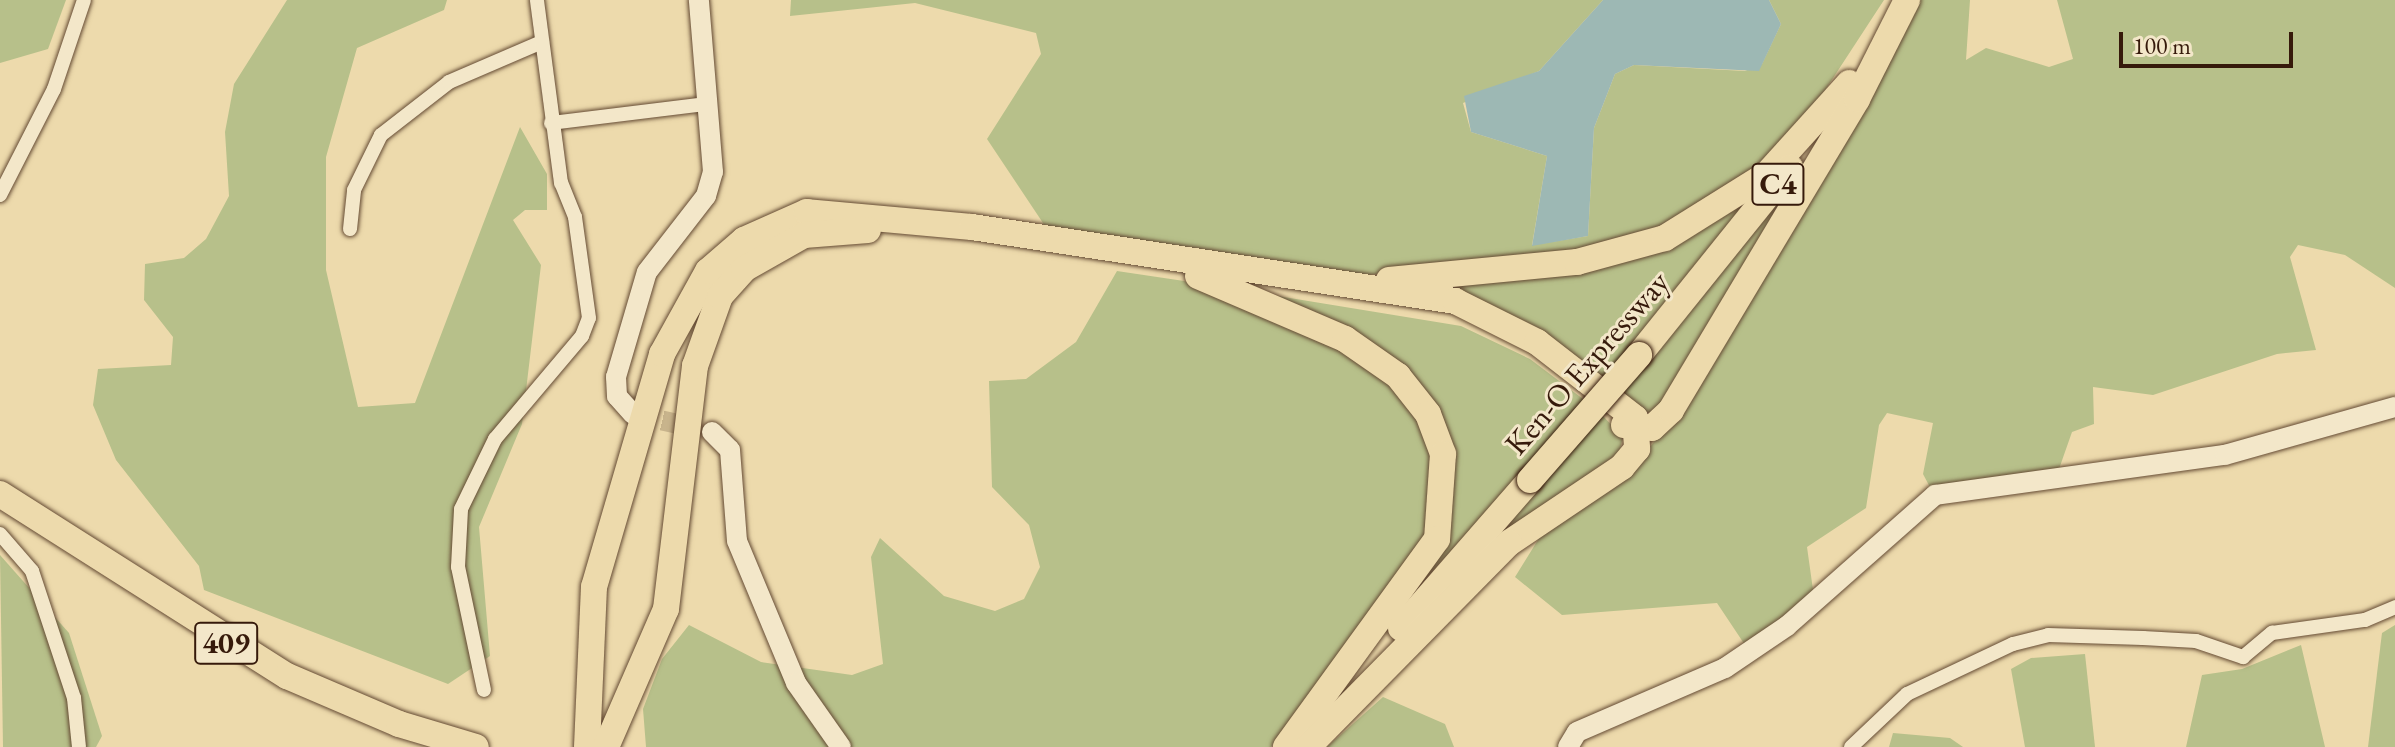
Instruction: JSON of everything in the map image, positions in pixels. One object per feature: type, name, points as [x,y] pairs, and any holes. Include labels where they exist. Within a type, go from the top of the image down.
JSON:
[{"type":"highway","name":"Ken-O Expressway","points":[[1294,747],[1639,355],[1741,234],[1849,83],[1900,0]]},
{"type":"highway","points":[[606,747],[666,609],[705,326],[744,269],[804,235],[846,229],[1444,312],[1535,354],[1621,424],[1638,429],[1652,428],[1671,410],[1857,99],[1907,0]]},
{"type":"highway","points":[[1345,283],[1577,262],[1665,238],[1766,175],[1849,83]]},
{"type":"highway","points":[[587,747],[594,587],[654,383],[690,293],[744,240],[807,212],[861,213],[1455,301],[1537,342],[1618,403],[1638,429],[1637,449],[1622,467],[1509,543],[1308,747]]},
{"type":"highway","points":[[1198,276],[1345,339],[1398,376],[1428,414],[1443,454],[1437,539],[1286,747]]},
{"type":"highway","name":"409","points":[[0,494],[287,676],[399,724],[476,747]]},
{"type":"street","points":[[0,195],[54,89],[84,0]]},
{"type":"street","points":[[484,690],[458,567],[461,509],[495,439],[582,336],[589,318],[551,123],[537,0]]},
{"type":"street","points":[[633,414],[617,396],[616,377],[647,272],[706,196],[713,162],[699,0]]},
{"type":"street","points":[[350,229],[354,190],[381,135],[449,82],[542,42]]},
{"type":"street","points":[[551,123],[706,104]]},
{"type":"street","points":[[1568,747],[1577,732],[1725,668],[1787,626],[1935,495],[2225,455],[2395,407]]},
{"type":"street","points":[[712,432],[730,450],[737,541],[796,683],[841,747]]},
{"type":"street","points":[[0,534],[32,571],[74,698],[79,747]]},
{"type":"street","points":[[1851,747],[1907,694],[2013,644],[2048,635],[2143,638],[2196,641],[2243,657],[2272,633],[2365,620],[2395,607]]},
{"type":"green space","points":[[0,0],[66,0],[48,49],[0,63]]},
{"type":"green space","points":[[287,0],[447,0],[444,10],[357,48],[326,157],[326,270],[358,407],[415,403],[520,127],[547,174],[547,210],[525,210],[513,220],[541,265],[522,424],[479,527],[490,656],[448,684],[204,590],[199,566],[116,460],[93,405],[98,369],[171,365],[173,337],[144,300],[145,264],[184,258],[206,239],[229,196],[225,132],[234,84]]},
{"type":"green space","points":[[791,0],[1603,0],[1539,71],[1463,103],[1471,132],[1547,156],[1532,245],[1588,236],[1594,128],[1615,74],[1634,65],[1745,71],[1762,64],[1781,24],[1769,0],[1884,0],[1803,124],[1706,209],[1595,252],[1356,276],[1047,229],[987,139],[1041,54],[1036,33],[915,3],[790,16]]},
{"type":"green space","points":[[1918,0],[1970,0],[1966,60],[1986,48],[2049,67],[2073,59],[2057,0],[2395,0],[2395,288],[2345,255],[2298,245],[2290,257],[2316,350],[2277,354],[2153,395],[2093,387],[2094,424],[2072,432],[2059,469],[1932,491],[1923,474],[1933,423],[1887,413],[1879,425],[1866,508],[1807,547],[1814,597],[1747,648],[1717,603],[1562,615],[1515,577],[1549,522],[1647,451],[1673,417]]},
{"type":"green space","points":[[1771,175],[1603,383],[1412,285],[1577,268]]},
{"type":"green space","points":[[1790,188],[1658,412],[1640,412],[1617,395]]},
{"type":"green space","points":[[1117,271],[1184,281],[1301,323],[1411,400],[1434,446],[1430,532],[1271,747],[646,747],[643,709],[662,659],[689,625],[761,662],[852,675],[883,664],[871,557],[880,538],[944,596],[995,611],[1024,599],[1040,567],[1029,525],[992,487],[989,381],[1026,379],[1076,342]]},
{"type":"green space","points":[[1266,294],[1461,326],[1530,359],[1587,402],[1395,612],[1431,562],[1429,405]]},
{"type":"green space","points":[[1601,414],[1623,437],[1617,461],[1475,554]]},
{"type":"green space","points":[[0,555],[69,633],[102,736],[96,747],[3,747]]},
{"type":"green space","points":[[2395,625],[2395,747],[2368,747],[2382,633]]},
{"type":"green space","points":[[2301,645],[2325,747],[2186,747],[2202,675],[2242,669]]},
{"type":"green space","points":[[2085,654],[2095,747],[2025,747],[2011,669],[2031,658]]},
{"type":"green space","points":[[1383,697],[1445,724],[1454,747],[1327,747]]},
{"type":"green space","points":[[1893,733],[1950,738],[1963,747],[1889,747]]},
{"type":"water","points":[[1603,0],[1769,0],[1781,24],[1759,71],[1634,65],[1615,74],[1594,128],[1588,236],[1532,246],[1547,156],[1471,132],[1464,96],[1539,71]]},
{"type":"tunnel","points":[[633,414],[700,429]]}]
